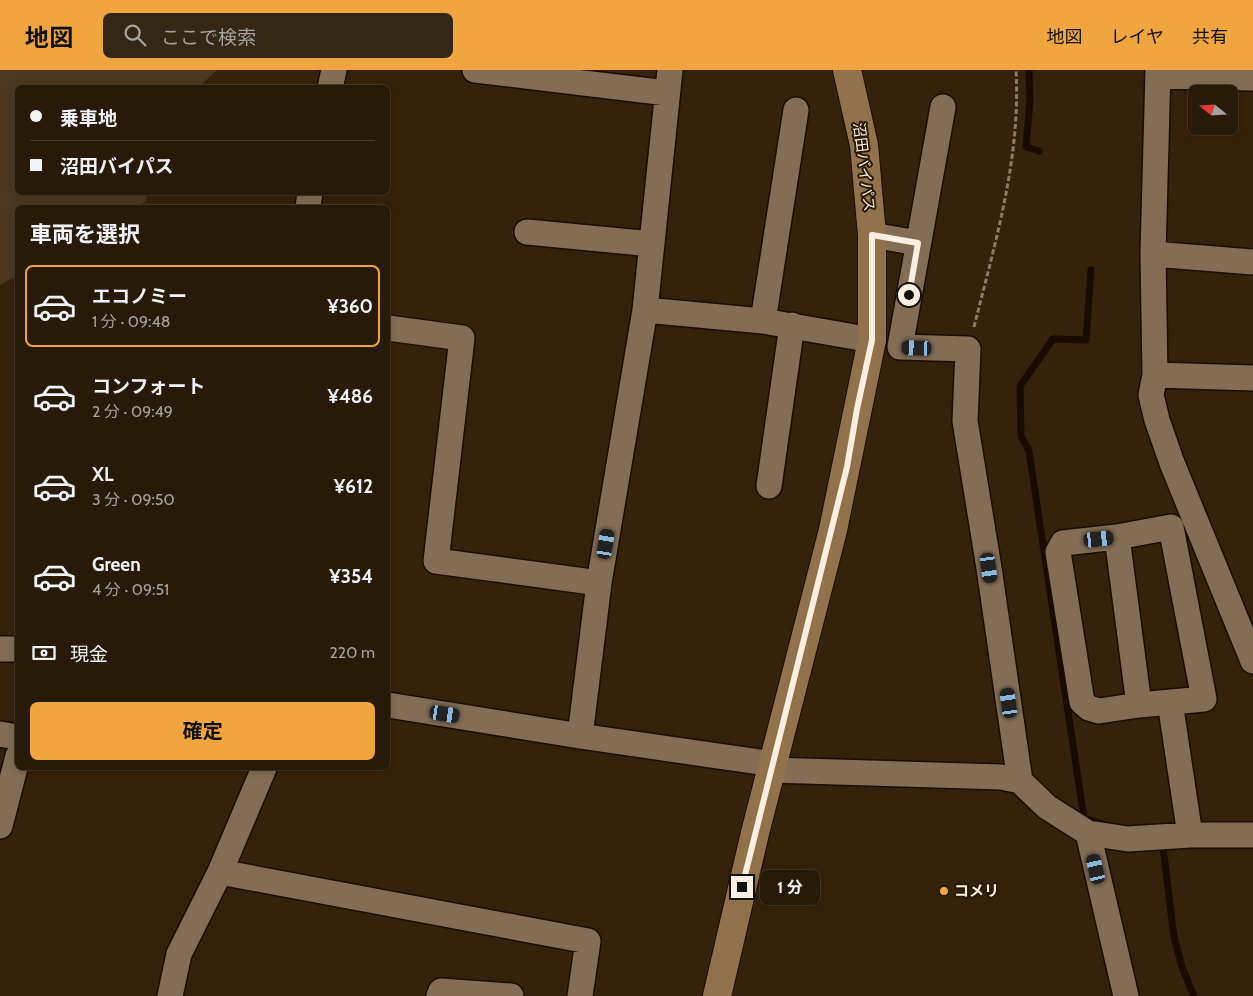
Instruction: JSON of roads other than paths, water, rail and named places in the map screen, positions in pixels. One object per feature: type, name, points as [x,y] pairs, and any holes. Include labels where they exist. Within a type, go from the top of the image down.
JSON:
[{"type":"street","points":[[331,85],[334,70]]},
{"type":"street","points":[[475,70],[668,81],[645,310],[600,584],[580,736]]},
{"type":"street","name":"沼田バイパス","points":[[718,996],[772,767],[835,521],[872,340],[872,235],[864,145],[847,70]]},
{"type":"street","points":[[1253,78],[1158,73],[1153,254],[1156,375],[1151,396],[1169,455],[1253,661]]},
{"type":"street","points":[[943,107],[900,347],[968,349],[965,422],[989,568],[1020,780]]},
{"type":"street","points":[[763,321],[796,110]]},
{"type":"street","points":[[527,232],[652,244]]},
{"type":"street","points":[[872,235],[918,243]]},
{"type":"street","points":[[1153,254],[1253,262]]},
{"type":"street","points":[[645,310],[763,321],[872,340]]},
{"type":"street","points":[[769,486],[792,325]]},
{"type":"street","points":[[390,328],[462,338],[436,561],[600,584]]},
{"type":"street","points":[[1156,375],[1253,378]]},
{"type":"street","points":[[1171,527],[1204,700],[1139,705],[1098,711],[1089,708],[1082,702],[1058,552],[1064,543],[1117,537],[1171,527]]},
{"type":"street","points":[[1117,537],[1139,705]]},
{"type":"street","points":[[0,649],[15,649]]},
{"type":"street","points":[[1170,702],[1190,836]]},
{"type":"street","points":[[390,704],[772,767],[1001,777],[1020,780],[1047,807],[1088,833],[1128,839],[1253,835]]},
{"type":"street","points":[[0,734],[15,736]]},
{"type":"street","points":[[0,826],[15,768]]},
{"type":"street","points":[[170,996],[179,954],[220,872],[263,770]]},
{"type":"street","points":[[1088,833],[1126,996]]},
{"type":"street","points":[[220,872],[588,941],[580,996]]},
{"type":"street","points":[[439,996],[441,991],[511,996]]},
{"type":"waterway","points":[[1029,70],[1030,100],[1026,147],[1039,151]]},
{"type":"waterway","points":[[1091,270],[1086,340],[1053,339],[1020,386],[1021,436],[1029,451],[1084,818],[1103,824]]},
{"type":"waterway","points":[[1163,847],[1174,937],[1182,967],[1194,996]]},
{"type":"place","name":"コメリ","points":[[944,891]]}]
